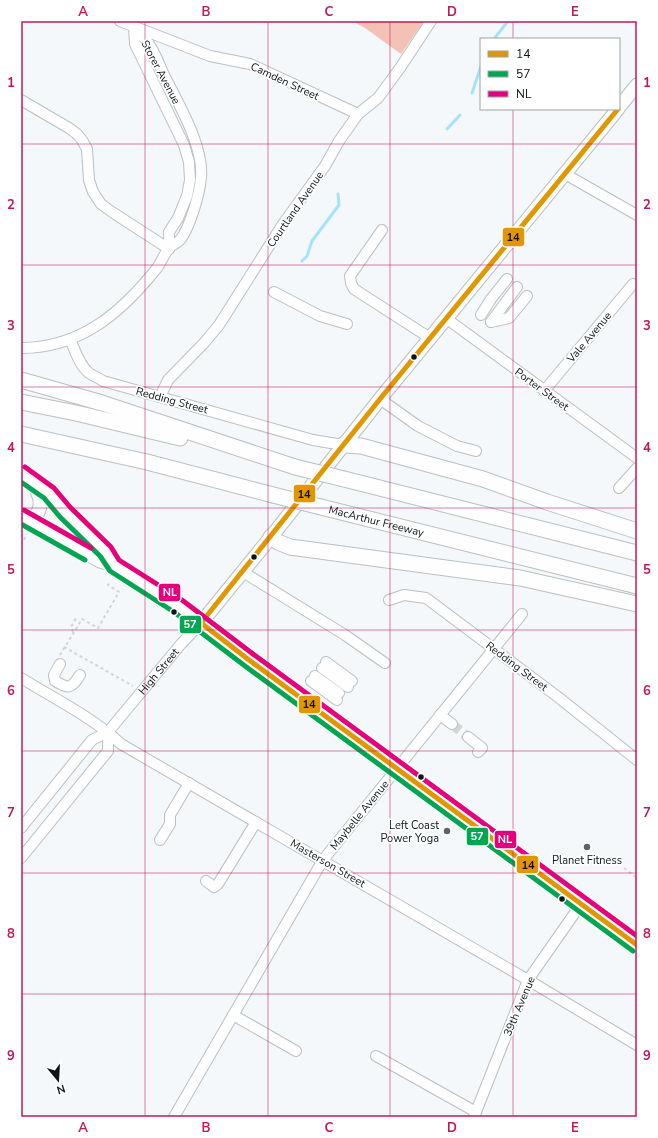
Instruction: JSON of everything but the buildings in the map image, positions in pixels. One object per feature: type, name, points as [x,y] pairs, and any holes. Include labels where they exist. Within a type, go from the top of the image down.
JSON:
[{"type":"highway","points":[[21,380],[102,403],[295,467]]},
{"type":"highway","points":[[21,402],[76,412],[637,553]]},
{"type":"highway","name":"MacArthur Freeway","points":[[21,434],[147,462],[637,586]]},
{"type":"highway","points":[[343,445],[361,446],[483,479],[547,502],[637,531]]},
{"type":"highway","points":[[271,538],[290,546],[520,578],[637,604]]},
{"type":"main road","name":"High Street","points":[[620,106],[637,85]]},
{"type":"main road","name":"High Street","points":[[201,623],[271,538],[380,399],[616,110]]},
{"type":"main road","points":[[21,473],[48,493],[106,552],[114,566]]},
{"type":"main road","points":[[32,481],[39,494],[40,509],[38,515],[26,524],[100,561],[114,566],[176,604],[397,769],[637,945]]},
{"type":"street","name":"Camden Street","points":[[120,21],[210,56],[250,64],[358,114]]},
{"type":"street","name":"Courtland Avenue","points":[[160,397],[168,380],[204,343],[219,325],[283,224],[325,166],[339,140],[358,114],[378,98],[431,21]]},
{"type":"street","name":"Storer Avenue","points":[[70,339],[102,323],[124,306],[158,266],[169,248],[180,240],[196,202],[202,177],[201,163],[196,143],[147,41],[134,27]]},
{"type":"street","points":[[21,100],[69,128],[82,140],[87,149],[89,180],[93,192],[101,204],[169,248]]},
{"type":"street","points":[[565,174],[637,215]]},
{"type":"street","points":[[382,230],[350,276],[350,283],[354,289],[430,338]]},
{"type":"street","points":[[481,315],[491,299],[507,279]]},
{"type":"street","name":"Vale Avenue","points":[[544,391],[634,284]]},
{"type":"street","points":[[517,287],[491,322],[509,318],[527,296]]},
{"type":"street","points":[[274,292],[320,316],[347,324]]},
{"type":"street","name":"Porter Street","points":[[447,318],[544,391],[637,458]]},
{"type":"street","points":[[21,348],[55,344],[70,339]]},
{"type":"street","name":"Redding Street","points":[[70,339],[79,360],[89,373],[103,381],[313,440],[343,445]]},
{"type":"street","points":[[380,399],[418,426],[457,446],[476,451]]},
{"type":"street","points":[[619,488],[637,468]]},
{"type":"street","points":[[243,572],[345,635],[385,663]]},
{"type":"street","name":"Redding Street","points":[[389,600],[404,595],[426,598],[558,697],[637,760]]},
{"type":"street","name":"Maybelle Avenue","points":[[174,1117],[323,860],[522,614]]},
{"type":"street","name":"High Street","points":[[21,828],[92,740],[108,732],[201,623]]},
{"type":"street","points":[[60,664],[54,675],[55,681],[66,687],[70,687],[80,675]]},
{"type":"street","points":[[345,691],[318,672],[345,691]]},
{"type":"street","name":"Masterson Street","points":[[21,678],[108,732],[121,744],[323,860],[637,1045]]},
{"type":"street","points":[[440,715],[452,724]]},
{"type":"street","points":[[21,858],[108,751],[108,732]]},
{"type":"street","points":[[468,737],[482,748],[478,752]]},
{"type":"street","points":[[160,840],[170,824],[170,816],[189,783]]},
{"type":"street","points":[[206,881],[214,887],[218,884],[256,822]]},
{"type":"street","name":"39th Avenue","points":[[475,1115],[528,980],[581,904]]},
{"type":"street","points":[[233,1015],[296,1051]]},
{"type":"street","points":[[376,1056],[475,1115]]},
{"type":"path","points":[[21,545],[26,524]]},
{"type":"path","points":[[76,618],[71,627],[73,632],[82,619],[98,628],[119,592],[108,585],[110,582]]},
{"type":"path","points":[[64,647],[142,691]]},
{"type":"path","points":[[624,868],[637,878]]},
{"type":"shaded area","points":[[352,21],[424,21],[401,54],[365,28]]},
{"type":"waterway","points":[[495,38],[508,21]]},
{"type":"waterway","points":[[472,93],[480,69]]},
{"type":"waterway","points":[[447,129],[460,115]]},
{"type":"waterway","points":[[302,261],[307,256],[312,241],[339,205],[338,194]]},
{"type":"tunnel","points":[[452,724],[468,737]]},
{"type":"transit line","name":"14","points":[[201,623],[380,399],[617,110]]},
{"type":"transit line","name":"NL","points":[[25,467],[54,488],[70,507],[111,547],[119,560],[182,600],[253,654],[637,936]]},
{"type":"transit line","name":"57","points":[[21,482],[44,498],[60,517],[100,556],[110,571],[174,612],[245,666],[633,951]]},
{"type":"transit line","name":"NL","points":[[24,510],[91,548]]},
{"type":"transit line","name":"57","points":[[21,524],[85,560]]},
{"type":"transit line","name":"14","points":[[201,623],[249,660],[637,945]]},
{"type":"place","name":"Left Coast Power Yoga","points":[[447,831]]},
{"type":"place","name":"Planet Fitness","points":[[587,847]]}]
